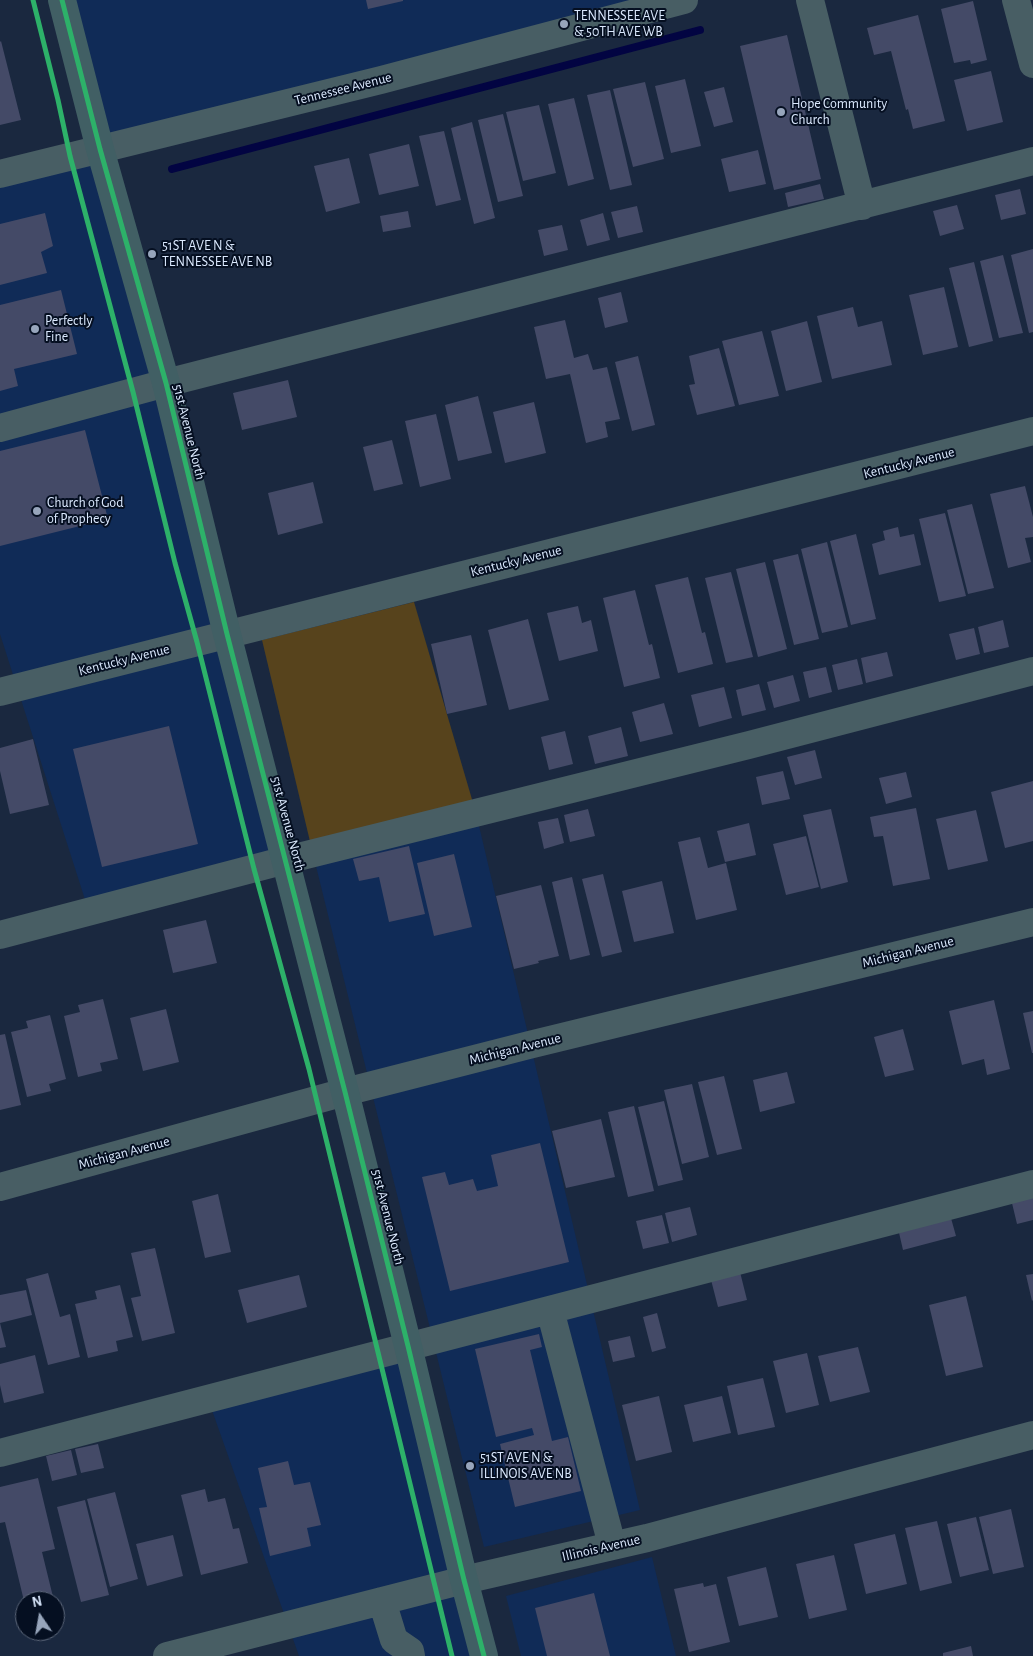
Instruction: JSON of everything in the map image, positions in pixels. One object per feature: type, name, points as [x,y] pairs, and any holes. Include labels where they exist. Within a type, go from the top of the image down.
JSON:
[{"type":"main road","name":"51st Avenue North","points":[[62,0],[100,149],[166,383],[227,634],[345,1092],[484,1656]]},
{"type":"street","name":"Tennessee Avenue","points":[[0,174],[381,80],[684,0]]},
{"type":"street","points":[[810,0],[862,206]]},
{"type":"street","points":[[1016,0],[1033,64]]},
{"type":"street","points":[[0,428],[166,383],[1033,161]]},
{"type":"street","name":"Kentucky Avenue","points":[[0,692],[1033,431]]},
{"type":"street","points":[[0,935],[286,860],[749,745],[1033,671]]},
{"type":"street","name":"Michigan Avenue","points":[[0,1187],[345,1092],[1033,922]]},
{"type":"street","points":[[0,1453],[1033,1184]]},
{"type":"street","points":[[550,1310],[612,1545]]},
{"type":"street","name":"Illinois Avenue","points":[[167,1656],[464,1580],[685,1528],[1033,1435]]},
{"type":"street","points":[[382,1601],[394,1640],[410,1651],[411,1656]]},
{"type":"shaded area","points":[[62,0],[680,0],[100,149],[286,860],[89,912],[0,634],[0,174],[100,148]]},
{"type":"shaded area","points":[[414,602],[476,813],[313,854],[262,640]]},
{"type":"shaded area","points":[[476,813],[640,1510],[484,1547],[313,854]]},
{"type":"shaded area","points":[[408,1346],[487,1656],[299,1656],[208,1399]]},
{"type":"shaded area","points":[[652,1557],[676,1656],[521,1656],[506,1596]]},
{"type":"building","points":[[366,0],[403,0],[403,1],[368,9]]},
{"type":"building","points":[[973,1],[987,60],[971,64],[970,60],[954,63],[941,9]]},
{"type":"building","points":[[918,15],[945,121],[913,129],[908,109],[906,110],[891,51],[874,55],[867,28]]},
{"type":"building","name":"Hope Community Church","points":[[787,35],[821,179],[774,190],[740,46]]},
{"type":"building","points":[[0,42],[21,120],[0,125]]},
{"type":"building","points":[[991,71],[1003,122],[967,131],[954,80]]},
{"type":"building","points":[[685,79],[701,146],[671,153],[655,86]]},
{"type":"building","points":[[645,82],[664,159],[633,167],[613,89]]},
{"type":"building","points":[[724,87],[733,122],[714,127],[704,92]]},
{"type":"building","points":[[610,90],[632,185],[610,190],[587,95]]},
{"type":"building","points":[[574,98],[594,179],[568,186],[548,104]]},
{"type":"building","points":[[539,105],[556,173],[523,181],[506,112]]},
{"type":"building","points":[[503,114],[523,196],[498,202],[478,120]]},
{"type":"building","points":[[472,122],[495,218],[474,224],[451,128]]},
{"type":"building","points":[[444,131],[461,200],[436,206],[419,136]]},
{"type":"building","points":[[409,144],[419,186],[379,195],[369,154]]},
{"type":"building","points":[[758,150],[766,184],[729,192],[721,159]]},
{"type":"building","points":[[349,158],[360,203],[326,212],[314,166]]},
{"type":"building","points":[[820,184],[824,199],[788,207],[785,193]]},
{"type":"building","points":[[1020,189],[1026,214],[1001,220],[995,195]]},
{"type":"building","points":[[957,205],[964,229],[940,236],[933,211]]},
{"type":"building","points":[[637,206],[643,232],[618,238],[611,212]]},
{"type":"building","points":[[408,211],[411,227],[383,232],[380,216]]},
{"type":"building","points":[[45,213],[53,246],[41,252],[47,273],[0,285],[0,224]]},
{"type":"building","points":[[603,213],[610,240],[587,246],[580,220]]},
{"type":"building","points":[[562,225],[568,250],[544,256],[538,230]]},
{"type":"building","points":[[1033,249],[1033,332],[1029,333],[1011,255]]},
{"type":"building","points":[[1003,255],[1023,333],[999,338],[980,261]]},
{"type":"building","points":[[974,262],[993,341],[969,347],[949,268]]},
{"type":"building","points":[[944,287],[958,347],[923,355],[909,295]]},
{"type":"building","name":"Perfectly Fine","points":[[61,290],[77,354],[14,369],[18,386],[0,391],[0,305]]},
{"type":"building","points":[[621,292],[628,322],[605,328],[598,298]]},
{"type":"building","points":[[853,307],[858,327],[882,321],[892,365],[832,379],[817,316]]},
{"type":"building","points":[[565,320],[574,358],[588,354],[593,370],[607,367],[620,419],[605,422],[608,437],[586,443],[570,374],[546,379],[534,327]]},
{"type":"building","points":[[807,321],[822,382],[786,391],[771,331]]},
{"type":"building","points":[[762,331],[779,396],[739,405],[722,341]]},
{"type":"building","points":[[719,348],[735,406],[697,415],[689,385],[695,384],[689,356]]},
{"type":"building","points":[[638,356],[655,425],[632,431],[615,362]]},
{"type":"building","points":[[288,380],[297,417],[242,430],[233,393]]},
{"type":"building","points":[[478,396],[492,453],[458,461],[445,405]]},
{"type":"building","points":[[534,402],[546,453],[505,463],[493,412]]},
{"type":"building","points":[[436,414],[451,479],[420,487],[405,421]]},
{"type":"building","points":[[85,430],[108,519],[0,546],[0,451]]},
{"type":"building","points":[[392,440],[403,484],[374,491],[363,447]]},
{"type":"building","points":[[313,482],[323,523],[278,535],[268,493]]},
{"type":"building","points":[[1025,486],[1033,517],[1033,537],[1025,538],[1031,562],[1008,568],[990,494]]},
{"type":"building","points":[[972,504],[994,588],[968,594],[947,510]]},
{"type":"building","points":[[945,513],[966,596],[939,602],[919,519]]},
{"type":"building","points":[[898,527],[900,537],[914,534],[921,565],[879,575],[872,544],[885,540],[883,531]]},
{"type":"building","points":[[856,534],[876,619],[851,625],[830,541]]},
{"type":"building","points":[[827,542],[848,627],[822,633],[801,549]]},
{"type":"building","points":[[798,554],[819,639],[794,645],[773,560]]},
{"type":"building","points":[[765,562],[787,649],[758,657],[736,569]]},
{"type":"building","points":[[731,572],[753,657],[726,663],[705,578]]},
{"type":"building","points":[[688,577],[702,633],[705,632],[713,664],[678,673],[655,585]]},
{"type":"building","points":[[635,590],[649,645],[652,644],[660,678],[624,687],[603,598]]},
{"type":"building","points":[[578,606],[582,623],[591,620],[598,651],[559,661],[547,613]]},
{"type":"building","points":[[528,619],[549,700],[509,710],[488,630]]},
{"type":"building","points":[[1003,620],[1009,647],[984,653],[978,627]]},
{"type":"building","points":[[974,628],[980,654],[956,660],[949,634]]},
{"type":"building","points":[[471,635],[487,705],[447,714],[431,644]]},
{"type":"building","points":[[887,652],[893,676],[866,683],[861,658]]},
{"type":"building","points":[[857,659],[863,684],[838,690],[832,665]]},
{"type":"building","points":[[826,667],[832,692],[809,698],[803,672]]},
{"type":"building","points":[[793,675],[800,701],[774,708],[767,682]]},
{"type":"building","points":[[759,684],[766,710],[742,716],[736,690]]},
{"type":"building","points":[[724,687],[732,718],[699,727],[691,695]]},
{"type":"building","points":[[664,703],[673,734],[640,742],[632,712]]},
{"type":"building","points":[[169,726],[198,844],[102,867],[73,749]]},
{"type":"building","points":[[621,727],[628,756],[595,764],[588,736]]},
{"type":"building","points":[[565,731],[573,764],[549,770],[541,737]]},
{"type":"building","points":[[33,739],[49,805],[10,814],[0,771],[0,748]]},
{"type":"building","points":[[815,750],[822,778],[795,785],[787,757]]},
{"type":"building","points":[[783,771],[790,799],[762,805],[756,777]]},
{"type":"building","points":[[906,772],[912,797],[886,804],[879,778]]},
{"type":"building","points":[[1033,781],[1033,841],[1005,848],[991,792]]},
{"type":"building","points":[[916,808],[930,879],[893,886],[883,836],[874,837],[870,817]]},
{"type":"building","points":[[588,809],[595,836],[570,842],[564,815]]},
{"type":"building","points":[[831,809],[848,882],[821,889],[803,815]]},
{"type":"building","points":[[976,810],[988,861],[948,870],[936,819]]},
{"type":"building","points":[[558,818],[564,843],[544,849],[538,822]]},
{"type":"building","points":[[749,823],[756,855],[725,862],[717,831]]},
{"type":"building","points":[[806,836],[819,887],[786,895],[773,844]]},
{"type":"building","points":[[700,837],[708,868],[726,863],[737,910],[696,920],[678,842]]},
{"type":"building","points":[[409,846],[425,914],[389,922],[379,877],[359,881],[353,859]]},
{"type":"building","points":[[454,854],[472,927],[434,936],[417,863]]},
{"type":"building","points":[[603,874],[622,952],[602,957],[582,879]]},
{"type":"building","points":[[572,877],[590,955],[570,960],[552,882]]},
{"type":"building","points":[[662,881],[674,933],[634,942],[622,891]]},
{"type":"building","points":[[541,885],[559,956],[514,969],[496,896]]},
{"type":"building","points":[[206,920],[217,963],[173,973],[163,930]]},
{"type":"building","points":[[103,999],[118,1059],[100,1063],[102,1071],[78,1077],[64,1016],[80,1012],[78,1005]]},
{"type":"building","points":[[994,1000],[1010,1069],[987,1075],[984,1059],[962,1065],[949,1011]]},
{"type":"building","points":[[166,1009],[179,1062],[143,1071],[130,1018]]},
{"type":"building","points":[[1033,1011],[1033,1053],[1032,1053],[1023,1013]]},
{"type":"building","points":[[50,1015],[66,1079],[49,1084],[51,1091],[27,1097],[11,1032],[28,1028],[26,1021]]},
{"type":"building","points":[[903,1029],[914,1070],[885,1077],[874,1037]]},
{"type":"building","points":[[5,1034],[21,1105],[0,1110],[0,1035]]},
{"type":"building","points":[[787,1072],[795,1103],[760,1112],[753,1080]]},
{"type":"building","points":[[724,1076],[742,1149],[717,1155],[698,1082]]},
{"type":"building","points":[[692,1084],[709,1157],[682,1164],[664,1090]]},
{"type":"building","points":[[664,1101],[683,1180],[658,1186],[638,1107]]},
{"type":"building","points":[[634,1106],[654,1191],[628,1197],[608,1112]]},
{"type":"building","points":[[601,1119],[615,1177],[566,1188],[552,1131]]},
{"type":"building","points":[[540,1143],[569,1262],[450,1291],[422,1177],[445,1172],[449,1185],[473,1179],[477,1191],[498,1186],[491,1155]]},
{"type":"building","points":[[1033,1193],[1033,1220],[1017,1224],[1011,1199]]},
{"type":"building","points":[[218,1194],[231,1252],[205,1258],[192,1201]]},
{"type":"building","points":[[690,1207],[697,1235],[672,1242],[665,1213]]},
{"type":"building","points":[[949,1211],[956,1236],[903,1250],[897,1224]]},
{"type":"building","points":[[662,1215],[669,1243],[643,1249],[636,1221]]},
{"type":"building","points":[[155,1248],[175,1333],[142,1341],[131,1298],[141,1296],[131,1253]]},
{"type":"building","points":[[739,1268],[747,1300],[718,1307],[710,1276]]},
{"type":"building","points":[[48,1273],[60,1317],[70,1314],[80,1357],[48,1365],[26,1279]]},
{"type":"building","points":[[1033,1274],[1033,1300],[1032,1301],[1026,1275]]},
{"type":"building","points":[[299,1275],[307,1307],[247,1323],[238,1290]]},
{"type":"building","points":[[120,1285],[133,1337],[116,1341],[118,1351],[88,1358],[75,1304],[97,1299],[95,1291]]},
{"type":"building","points":[[26,1290],[32,1315],[0,1323],[0,1295]]},
{"type":"building","points":[[966,1296],[983,1367],[946,1376],[929,1305]]},
{"type":"building","points":[[657,1313],[666,1348],[652,1352],[643,1317]]},
{"type":"building","points":[[0,1323],[6,1347],[0,1348]]},
{"type":"building","points":[[539,1334],[542,1347],[530,1350],[552,1441],[568,1437],[581,1491],[515,1507],[500,1444],[534,1435],[532,1428],[496,1437],[475,1349]]},
{"type":"building","points":[[630,1336],[635,1357],[613,1362],[608,1341]]},
{"type":"building","points":[[858,1347],[870,1392],[830,1402],[818,1356]]},
{"type":"building","points":[[807,1353],[819,1405],[786,1413],[773,1361]]},
{"type":"building","points":[[35,1355],[44,1393],[4,1403],[0,1385],[0,1364]]},
{"type":"building","points":[[763,1378],[775,1427],[738,1435],[727,1386]]},
{"type":"building","points":[[659,1396],[672,1452],[636,1461],[622,1405]]},
{"type":"building","points":[[722,1396],[731,1433],[693,1442],[684,1405]]},
{"type":"building","points":[[98,1444],[104,1468],[81,1473],[75,1449]]},
{"type":"building","points":[[71,1450],[77,1475],[52,1481],[46,1456]]},
{"type":"building","points":[[288,1461],[294,1485],[310,1482],[321,1525],[307,1528],[311,1546],[270,1556],[259,1508],[267,1507],[258,1468]]},
{"type":"building","points":[[38,1478],[55,1549],[42,1552],[52,1591],[22,1591],[5,1522],[0,1523],[0,1487]]},
{"type":"building","points":[[205,1489],[208,1502],[225,1498],[233,1529],[239,1528],[248,1563],[201,1575],[181,1495]]},
{"type":"building","points":[[115,1492],[138,1579],[110,1587],[87,1499]]},
{"type":"building","points":[[85,1500],[109,1595],[81,1602],[57,1507]]},
{"type":"building","points":[[1011,1509],[1024,1567],[993,1574],[979,1517]]},
{"type":"building","points":[[976,1517],[989,1570],[960,1577],[947,1524]]},
{"type":"building","points":[[937,1521],[952,1583],[920,1591],[905,1528]]},
{"type":"building","points":[[895,1534],[907,1584],[866,1594],[854,1544]]},
{"type":"building","points":[[173,1535],[183,1576],[147,1586],[136,1544]]},
{"type":"building","points":[[834,1555],[847,1610],[809,1619],[796,1564]]},
{"type":"building","points":[[766,1567],[778,1617],[739,1626],[727,1577]]},
{"type":"building","points":[[703,1583],[704,1587],[716,1584],[730,1642],[689,1652],[674,1589]]},
{"type":"building","points":[[594,1593],[610,1656],[547,1656],[535,1608]]},
{"type":"building","points":[[971,1646],[973,1656],[943,1656],[943,1653]]},
{"type":"waterway","points":[[172,169],[700,30]]},
{"type":"cycle path","points":[[33,0],[70,156],[133,392],[254,869],[309,1069],[452,1656]]},
{"type":"cycle path","points":[[62,0],[100,149],[166,383],[227,634],[345,1092],[484,1656]]},
{"type":"place","name":"TENNESSEE AVE & 50TH AVE WB","points":[[564,24]]},
{"type":"place","name":"Hope Community Church","points":[[781,112]]},
{"type":"place","name":"51ST AVE N & TENNESSEE AVE NB","points":[[152,254]]},
{"type":"place","name":"Perfectly Fine","points":[[35,329]]},
{"type":"place","name":"Church of God of Prophecy","points":[[37,511]]},
{"type":"place","name":"51ST AVE N & ILLINOIS AVE NB","points":[[470,1466]]}]
